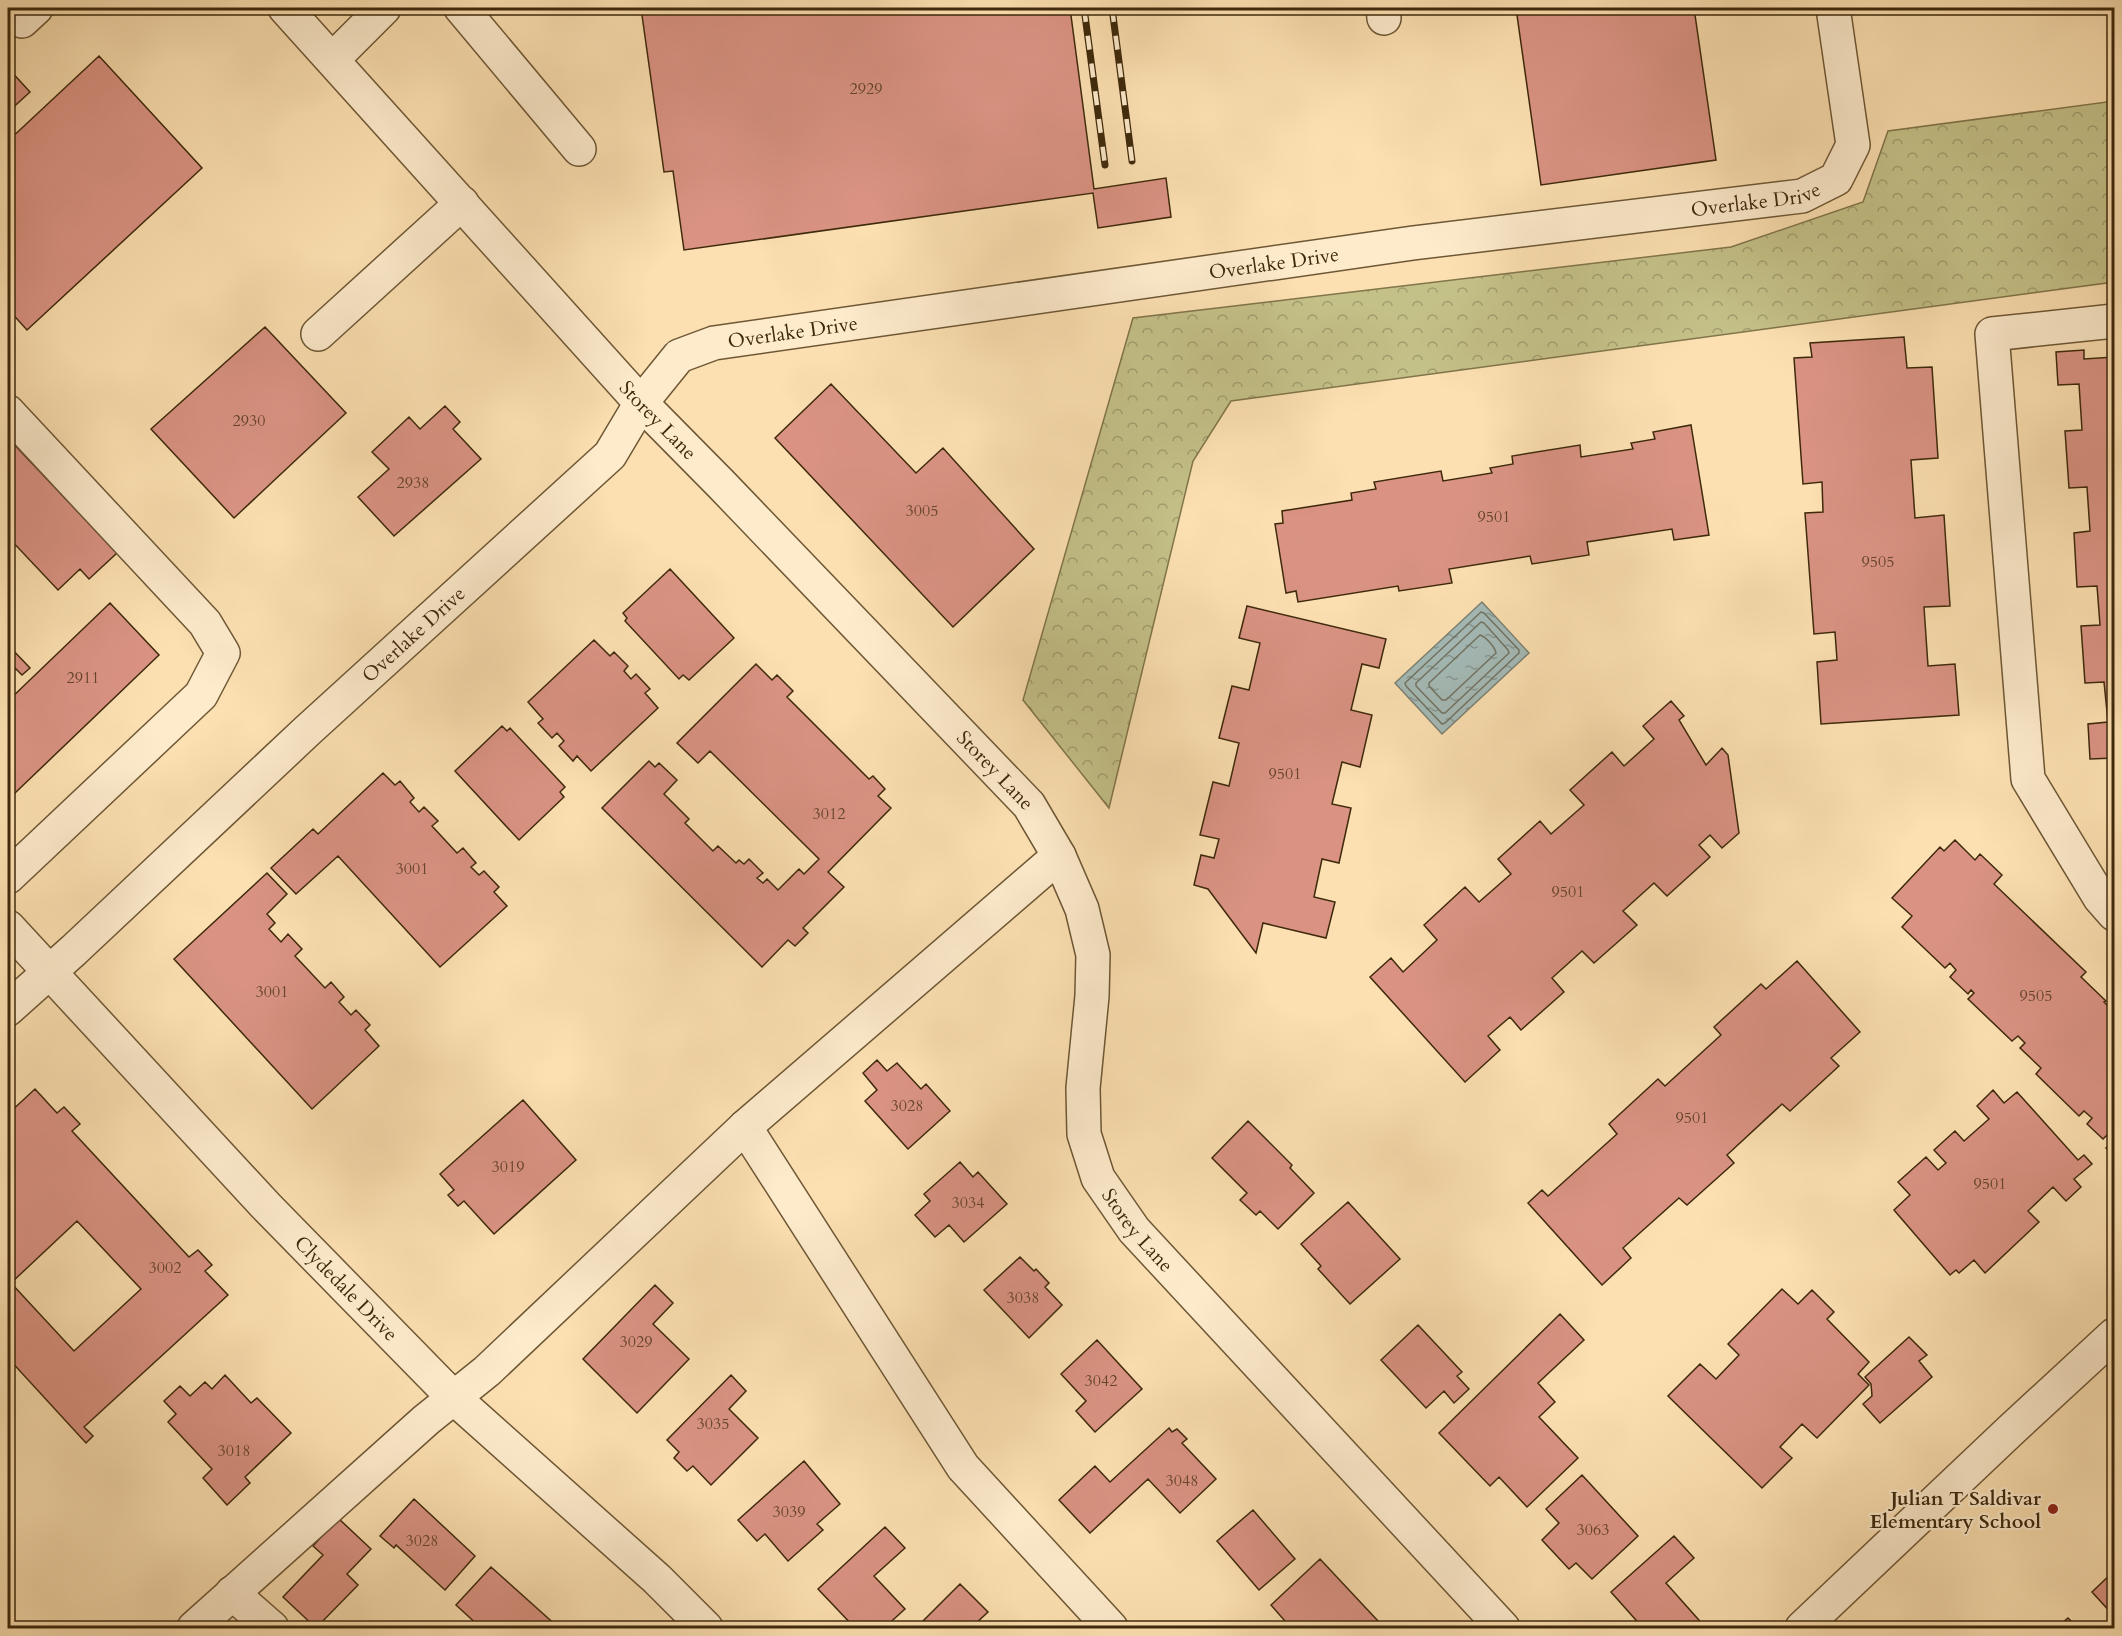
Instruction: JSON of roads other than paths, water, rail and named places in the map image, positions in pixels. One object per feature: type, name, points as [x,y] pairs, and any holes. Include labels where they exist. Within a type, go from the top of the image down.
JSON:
[{"type":"street","name":"Storey Lane","points":[[285,8],[641,403],[1029,805],[1059,855],[1082,909],[1093,955],[1092,996],[1083,1088],[1084,1134],[1098,1178],[1134,1230],[1503,1629]]},
{"type":"street","points":[[333,59],[384,8]]},
{"type":"street","points":[[460,8],[579,148]]},
{"type":"street","name":"Overlake Drive","points":[[8,1009],[307,731],[610,455],[641,403],[679,356],[714,343],[1413,243],[1802,196],[1836,178],[1853,145],[1833,8]]},
{"type":"street","points":[[318,334],[462,203]]},
{"type":"street","points":[[2115,321],[1992,334],[2028,779],[2100,898],[2115,914]]},
{"type":"street","points":[[8,412],[205,623],[223,653],[201,695],[8,877]]},
{"type":"street","points":[[194,1629],[453,1397],[487,1371],[745,1127],[1059,855]]},
{"type":"street","name":"Clydedale Drive","points":[[8,927],[266,1206],[453,1397],[657,1579],[706,1629]]},
{"type":"street","points":[[745,1127],[963,1467],[1111,1629]]},
{"type":"street","points":[[1802,1629],[2011,1430],[2115,1335]]},
{"type":"street","points":[[232,1593],[272,1629]]},
{"type":"water","points":[[1482,602],[1529,653],[1442,734],[1395,683]]},
{"type":"railway","points":[[1084,8],[1105,165]]},
{"type":"railway","points":[[1112,8],[1132,161]]},
{"type":"place","name":"Julian T Saldivar Elementary School","points":[[2053,1509]]}]
